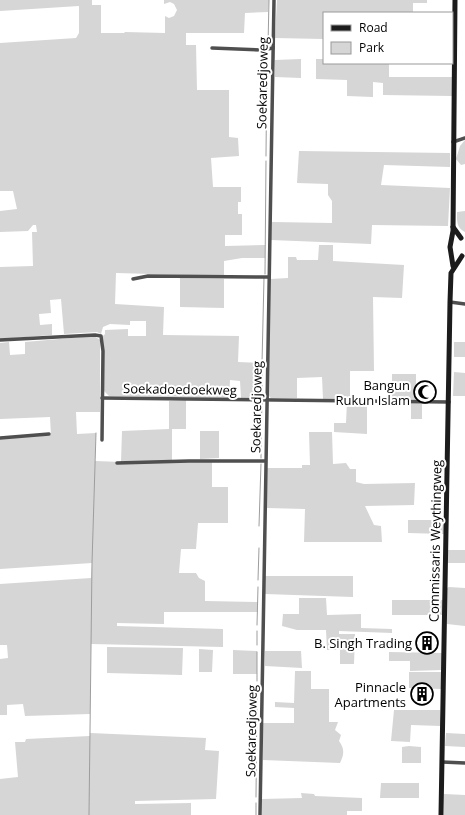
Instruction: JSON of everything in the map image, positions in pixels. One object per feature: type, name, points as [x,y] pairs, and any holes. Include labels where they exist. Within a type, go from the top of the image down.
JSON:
[{"type":"main road","points":[[451,242],[455,0]]},
{"type":"main road","points":[[452,225],[455,232],[463,239]]},
{"type":"main road","points":[[451,242],[456,238],[463,239]]},
{"type":"main road","name":"Commissaris Weythingweg","points":[[441,815],[450,302],[453,268],[452,252],[450,247],[451,242]]},
{"type":"main road","points":[[452,252],[454,255],[463,255]]},
{"type":"main road","points":[[453,268],[463,255]]},
{"type":"street","name":"Soekaredjoweg","points":[[260,815],[268,277],[274,0]]},
{"type":"street","points":[[212,48],[262,50],[273,48]]},
{"type":"street","points":[[453,142],[465,138]]},
{"type":"street","points":[[133,279],[148,276],[268,277]]},
{"type":"street","points":[[450,302],[465,304]]},
{"type":"street","points":[[0,340],[95,335],[101,336],[102,440]]},
{"type":"street","name":"Soekadoedoekweg","points":[[102,398],[449,402]]},
{"type":"street","points":[[0,438],[49,434]]},
{"type":"street","points":[[117,463],[265,461]]},
{"type":"street","points":[[442,762],[465,763]]},
{"type":"green space","points":[[0,0],[92,0],[92,5],[101,5],[101,33],[165,33],[165,16],[169,18],[174,16],[177,10],[174,4],[170,2],[164,4],[164,0],[269,0],[268,12],[245,13],[244,33],[186,33],[186,45],[196,45],[197,90],[229,90],[229,137],[238,138],[239,156],[211,158],[213,187],[241,187],[241,202],[238,202],[238,214],[242,214],[242,235],[225,235],[225,246],[265,245],[265,258],[242,258],[224,261],[224,276],[116,273],[115,304],[164,307],[163,335],[239,336],[238,362],[262,363],[262,398],[241,398],[240,381],[230,380],[229,398],[109,396],[104,391],[103,336],[105,334],[105,330],[128,329],[128,336],[146,336],[146,321],[130,321],[130,325],[110,324],[103,327],[101,334],[97,332],[64,334],[61,299],[50,300],[51,313],[39,314],[40,325],[52,324],[52,335],[0,339],[0,267],[33,266],[32,232],[37,232],[36,225],[33,225],[28,231],[0,232],[0,211],[17,209],[13,191],[0,191],[0,43],[76,38],[79,33],[79,6],[0,11]]},
{"type":"green space","points":[[277,0],[427,0],[427,3],[413,3],[413,12],[323,12],[323,39],[275,38]]},
{"type":"green space","points":[[301,59],[301,78],[275,77],[275,60]]},
{"type":"green space","points":[[316,59],[323,59],[323,64],[389,64],[389,77],[452,77],[452,96],[383,95],[383,83],[373,82],[373,97],[347,96],[347,80],[316,79]]},
{"type":"green space","points":[[465,140],[465,164],[461,165],[456,159],[460,146]]},
{"type":"green space","points":[[299,151],[450,153],[450,167],[384,165],[381,185],[450,188],[448,226],[372,225],[371,244],[271,240],[272,222],[332,223],[332,201],[328,195],[328,184],[297,183]]},
{"type":"green space","points":[[465,211],[465,232],[460,228],[457,221],[457,212]]},
{"type":"green space","points":[[319,245],[333,245],[333,261],[404,265],[402,298],[373,297],[374,371],[350,371],[350,399],[323,399],[322,377],[297,378],[297,398],[271,398],[268,395],[270,279],[288,278],[288,257],[296,257],[297,260],[318,260]]},
{"type":"green space","points":[[180,278],[224,279],[224,308],[180,307]]},
{"type":"green space","points":[[94,336],[100,340],[100,412],[76,412],[77,434],[96,433],[95,461],[121,462],[122,431],[169,429],[169,401],[186,400],[186,429],[172,429],[172,462],[212,462],[212,487],[228,487],[228,523],[198,523],[196,549],[181,549],[179,573],[196,573],[199,578],[205,581],[205,601],[258,602],[258,612],[164,612],[164,624],[117,623],[117,626],[223,629],[223,647],[91,644],[90,714],[25,716],[23,704],[7,705],[7,715],[0,715],[0,659],[8,658],[7,645],[0,645],[0,584],[91,578],[92,563],[0,569],[0,439],[51,435],[50,417],[0,419],[0,343],[9,342],[10,355],[25,354],[25,342]]},
{"type":"green space","points":[[454,342],[465,342],[465,357],[454,357]]},
{"type":"green space","points":[[454,372],[465,373],[465,396],[453,396]]},
{"type":"green space","points":[[392,374],[416,374],[416,400],[392,399]]},
{"type":"green space","points":[[347,402],[367,402],[367,434],[334,432],[334,423],[346,423]]},
{"type":"green space","points":[[411,403],[422,403],[422,419],[411,419]]},
{"type":"green space","points":[[200,431],[219,431],[219,458],[200,459]]},
{"type":"green space","points":[[309,432],[332,432],[333,464],[346,463],[350,469],[356,469],[356,482],[364,484],[415,483],[414,505],[365,506],[374,525],[381,526],[382,542],[304,542],[305,509],[267,508],[267,468],[302,468],[302,465],[310,465]]},
{"type":"green space","points":[[408,520],[437,520],[438,524],[444,525],[444,534],[408,533]]},
{"type":"green space","points":[[448,550],[465,550],[465,563],[448,563]]},
{"type":"green space","points":[[265,576],[353,576],[353,597],[265,594]]},
{"type":"green space","points":[[447,588],[465,588],[465,626],[447,624]]},
{"type":"green space","points":[[299,598],[326,598],[327,615],[361,614],[361,628],[392,629],[392,633],[339,631],[339,634],[355,634],[354,664],[340,664],[340,650],[327,650],[326,630],[297,630],[282,626],[283,614],[299,614]]},
{"type":"green space","points":[[392,600],[443,600],[443,615],[392,615]]},
{"type":"green space","points":[[107,647],[183,648],[182,675],[107,673]]},
{"type":"green space","points":[[199,649],[213,650],[212,672],[199,672]]},
{"type":"green space","points":[[233,650],[257,651],[257,674],[233,674]]},
{"type":"green space","points":[[265,651],[301,651],[302,668],[265,666]]},
{"type":"green space","points":[[389,652],[442,653],[442,670],[410,671],[410,661],[389,661]]},
{"type":"green space","points":[[295,671],[311,671],[311,689],[329,689],[329,722],[338,722],[335,730],[341,735],[339,741],[343,752],[340,763],[263,760],[263,723],[294,723],[294,708],[275,707],[275,702],[294,703]]},
{"type":"green space","points":[[409,672],[442,672],[442,689],[409,688]]},
{"type":"green space","points":[[394,710],[440,710],[441,726],[411,725],[410,742],[391,741]]},
{"type":"green space","points":[[90,733],[206,738],[205,750],[219,751],[216,799],[135,801],[135,804],[191,803],[191,815],[0,815],[0,779],[18,777],[15,742],[25,742],[26,739],[90,736]]},
{"type":"green space","points":[[446,733],[465,734],[465,747],[445,746]]},
{"type":"green space","points":[[402,747],[421,747],[421,763],[402,763]]},
{"type":"green space","points":[[381,783],[419,783],[419,798],[380,798]]},
{"type":"green space","points":[[301,793],[314,794],[315,796],[362,798],[362,811],[347,811],[347,815],[262,815],[262,799],[302,798]]},
{"type":"green space","points":[[444,794],[465,795],[465,815],[444,815]]},
{"type":"waterway","points":[[268,46],[269,0]]},
{"type":"waterway","points":[[266,156],[267,52]]},
{"type":"waterway","points":[[265,274],[266,161]]},
{"type":"waterway","points":[[262,363],[264,278]]},
{"type":"waterway","points":[[262,369],[262,395]]},
{"type":"waterway","points":[[261,433],[262,403]]},
{"type":"waterway","points":[[89,815],[92,563],[96,433]]},
{"type":"waterway","points":[[261,437],[261,458]]},
{"type":"waterway","points":[[259,526],[261,464]]},
{"type":"waterway","points":[[258,580],[259,548]]},
{"type":"waterway","points":[[257,625],[258,587]]},
{"type":"waterway","points":[[257,631],[257,645]]},
{"type":"waterway","points":[[257,652],[257,681]]},
{"type":"waterway","points":[[256,797],[257,693]]},
{"type":"waterway","points":[[256,803],[256,815]]},
{"type":"place","name":"Bangun Rukun Islam","points":[[425,392]]},
{"type":"place","name":"B. Singh Trading","points":[[427,643]]},
{"type":"place","name":"Pinnacle Apartments","points":[[422,694]]}]
